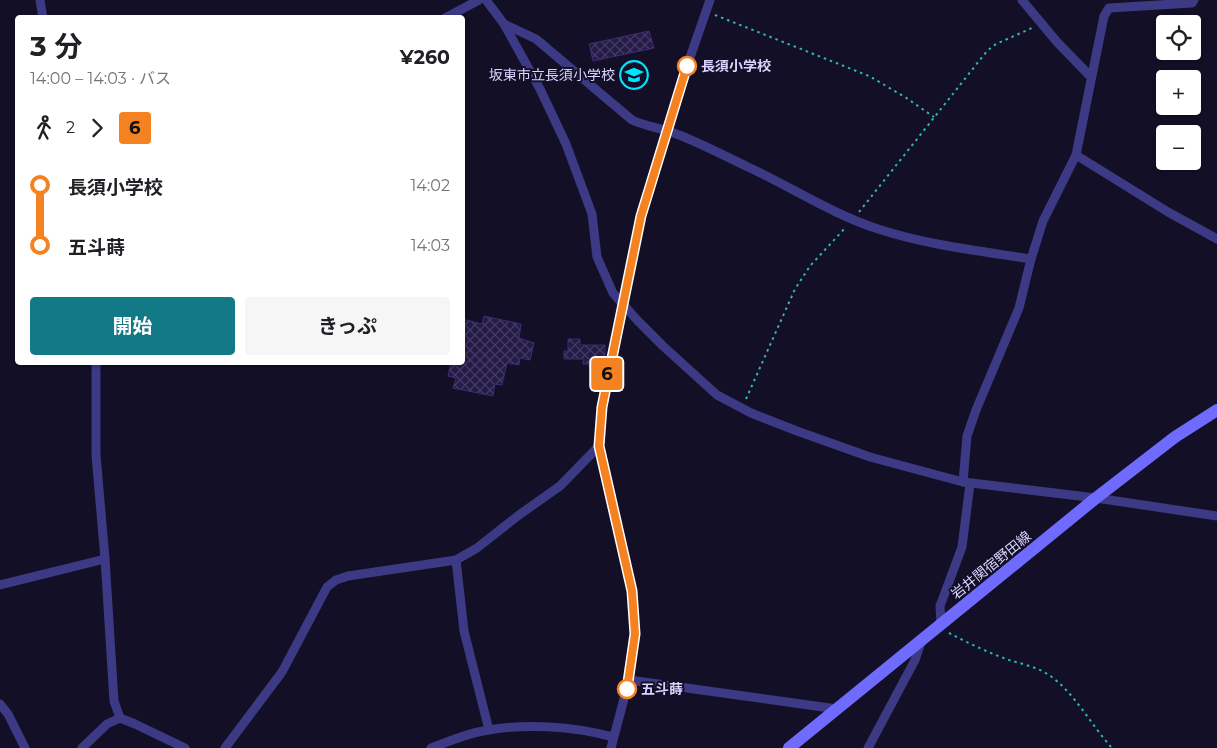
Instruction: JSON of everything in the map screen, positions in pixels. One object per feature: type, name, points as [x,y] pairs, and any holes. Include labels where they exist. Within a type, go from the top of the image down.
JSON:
[{"type":"main road","name":"岩井関宿野田線","points":[[789,748],[1096,498],[1175,437],[1217,410]]},
{"type":"street","points":[[40,0],[42,15]]},
{"type":"street","points":[[451,15],[479,0]]},
{"type":"street","points":[[486,0],[504,24],[540,88],[566,144],[592,214],[597,257],[613,292],[638,321],[690,373],[717,395],[742,408],[797,431],[870,457],[967,483],[1096,498],[1217,516]]},
{"type":"street","points":[[612,748],[613,737],[629,680],[635,634],[632,591],[599,446],[602,407],[641,216],[666,131],[710,0]]},
{"type":"street","points":[[1022,0],[1057,42],[1091,78]]},
{"type":"street","points":[[941,626],[940,606],[962,547],[967,483],[967,436],[1019,308],[1043,221],[1076,155],[1104,16],[1109,8],[1192,3],[1194,0]]},
{"type":"street","points":[[504,24],[536,38],[632,120],[678,134],[853,220],[900,235],[931,242],[1031,259]]},
{"type":"street","points":[[1076,155],[1168,212],[1217,239]]},
{"type":"street","points":[[96,365],[96,455],[114,701],[120,718]]},
{"type":"street","points":[[225,748],[282,672],[319,601],[328,587],[336,580],[348,576],[456,560],[477,548],[560,486],[599,446]]},
{"type":"street","points":[[0,584],[105,559]]},
{"type":"street","points":[[456,560],[464,631],[489,730]]},
{"type":"street","points":[[868,748],[916,660],[921,642]]},
{"type":"street","points":[[629,680],[837,709]]},
{"type":"street","points":[[0,704],[8,714],[25,748]]},
{"type":"street","points":[[82,748],[107,724],[120,718],[185,748]]},
{"type":"street","points":[[431,748],[481,731],[515,726],[589,731],[613,737]]},
{"type":"path","points":[[706,11],[869,76],[906,97],[934,117]]},
{"type":"path","points":[[742,408],[795,289],[810,266],[853,220],[987,51],[996,44],[1042,24]]},
{"type":"path","points":[[941,626],[960,639],[1048,674],[1061,685],[1112,748]]},
{"type":"building","points":[[649,31],[654,48],[593,61],[589,44]]},
{"type":"building","points":[[484,316],[521,324],[519,338],[534,343],[530,360],[520,358],[519,365],[507,363],[502,385],[495,384],[493,396],[453,388],[456,378],[448,376],[450,365],[465,365],[465,320],[482,324]]},
{"type":"building","points":[[568,339],[580,339],[580,345],[605,345],[605,361],[600,361],[600,367],[589,367],[589,364],[583,364],[583,359],[564,359],[564,351],[568,351]]},
{"type":"bus line","name":"6","points":[[627,689],[635,634],[632,591],[599,446],[602,407],[641,216],[687,66]]},
{"type":"place","name":"長須小学校","points":[[687,66]]},
{"type":"place","name":"坂東市立長須小学校","points":[[634,75]]},
{"type":"place","name":"五斗蒔","points":[[627,689]]}]
